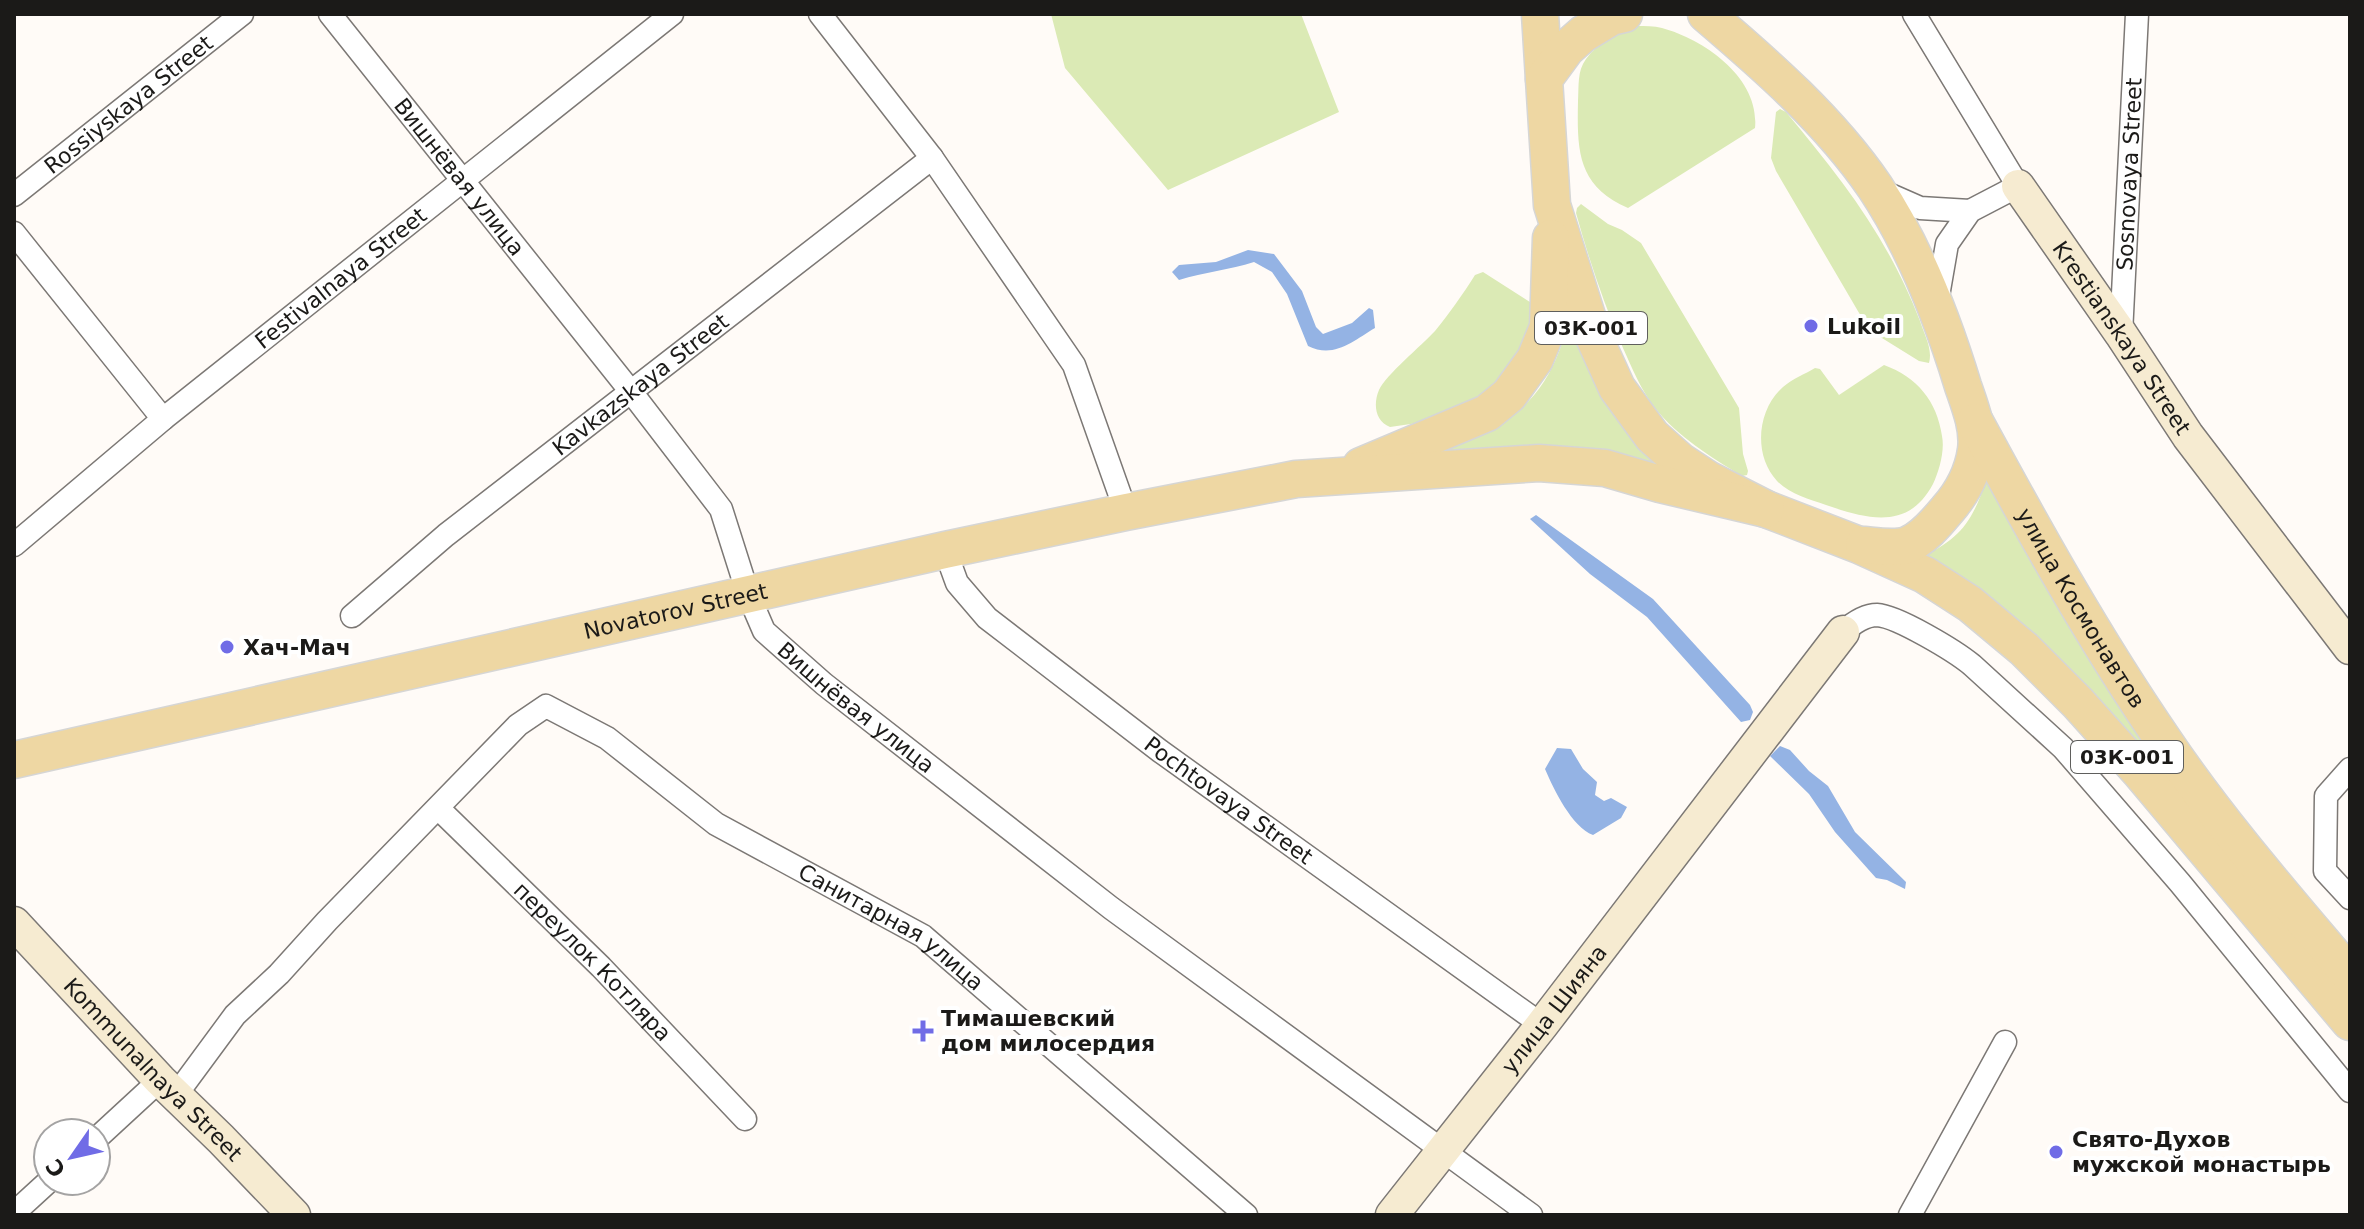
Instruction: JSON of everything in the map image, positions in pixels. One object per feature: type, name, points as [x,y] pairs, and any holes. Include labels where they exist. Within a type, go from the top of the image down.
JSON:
[{"type":"main road","name":"03К-001","points":[[1540,14],[1552,205],[1584,311],[1617,388],[1652,436],[1680,461],[1709,480],[1766,509],[1859,545],[1925,575],[1970,604],[2024,649],[2140,772],[2350,1022]]},
{"type":"main road","points":[[1544,79],[1566,49],[1583,34],[1611,17],[1624,14]]},
{"type":"main road","name":"03К-001","points":[[1683,14],[1742,44]]},
{"type":"main road","name":"03К-001","points":[[1706,14],[1742,44],[1813,113],[1841,143],[1875,188],[1907,244],[1936,308],[1974,420],[1977,448],[1972,466],[1959,496],[1933,527],[1906,545],[1859,545]]},
{"type":"main road","name":"Krestianskaya Street","points":[[2018,186],[2188,436],[2350,648]]},
{"type":"main road","points":[[1338,476],[1487,413],[1509,395],[1535,359],[1548,327],[1552,205]]},
{"type":"main road","name":"улица Космонавтов","points":[[1974,420],[2082,615],[2165,742],[2227,828],[2350,975]]},
{"type":"main road","name":"Novatorov Street","points":[[14,760],[945,550],[1296,479],[1539,463],[1605,468],[1766,509]]},
{"type":"main road","name":"улица Шияна","points":[[1392,1215],[1843,632]]},
{"type":"main road","name":"Kommunalnaya Street","points":[[14,923],[294,1215]]},
{"type":"street","name":"Rossiyskaya Street","points":[[14,195],[242,14]]},
{"type":"street","name":"Вишнёвая улица","points":[[330,14],[721,509],[748,594],[764,631],[824,684],[1111,908],[1531,1215]]},
{"type":"street","name":"Festivalnaya Street","points":[[14,545],[163,419],[672,14]]},
{"type":"street","points":[[820,14],[932,158],[1074,365],[1126,512]]},
{"type":"street","name":"Krestianskaya Street","points":[[1914,14],[2018,186]]},
{"type":"street","name":"Sosnovaya Street","points":[[2121,334],[2137,14]]},
{"type":"street","name":"Kavkazskaya Street","points":[[352,616],[446,535],[932,158]]},
{"type":"street","points":[[1936,308],[1947,244],[1970,211],[2018,186]]},
{"type":"street","points":[[1875,188],[1920,208],[1970,211]]},
{"type":"street","points":[[14,233],[163,419]]},
{"type":"street","name":"Pochtovaya Street","points":[[945,550],[957,583],[987,618],[1160,751],[1542,1025]]},
{"type":"street","points":[[1843,632],[1855,622],[1878,615],[1946,647],[1972,665],[2063,748],[2180,883],[2350,1091]]},
{"type":"street","name":"Санитарная улица","points":[[438,808],[518,725],[546,706],[607,738],[716,824],[923,936],[1246,1215]]},
{"type":"street","points":[[2350,769],[2326,796],[2325,871],[2350,898]]},
{"type":"street","points":[[112,1127],[168,1087],[438,808]]},
{"type":"street","name":"переулок Котляра","points":[[438,808],[601,967],[745,1119]]},
{"type":"street","points":[[1910,1215],[2005,1042]]},
{"type":"street","points":[[14,1213],[32,1197]]},
{"type":"green space","points":[[1051,14],[1301,14],[1339,112],[1168,190],[1065,68]]},
{"type":"green space","points":[[1637,26],[1659,27],[1679,34],[1727,64],[1749,93],[1755,128],[1628,208],[1599,189],[1584,165],[1578,135],[1579,84],[1581,69],[1596,48]]},
{"type":"green space","points":[[1780,109],[1786,112],[1826,162],[1878,236],[1920,321],[1929,347],[1929,363],[1919,361],[1869,330],[1776,171],[1771,158],[1776,112]]},
{"type":"green space","points":[[1581,204],[1641,243],[1739,408],[1747,475],[1742,476],[1684,437],[1645,394],[1597,282],[1576,213]]},
{"type":"green space","points":[[1483,272],[1533,304],[1536,311],[1510,380],[1452,418],[1390,427],[1385,424],[1378,416],[1376,406],[1379,390],[1435,331],[1475,275]]},
{"type":"green space","points":[[1569,313],[1658,464],[1601,449],[1538,446],[1427,455],[1490,430],[1523,406],[1550,372]]},
{"type":"green space","points":[[1884,365],[1906,376],[1924,392],[1939,423],[1943,442],[1941,461],[1933,484],[1923,499],[1899,515],[1871,517],[1806,498],[1777,481],[1764,459],[1761,433],[1768,408],[1783,387],[1815,368],[1820,369],[1839,395]]},
{"type":"green space","points":[[1986,481],[2026,548],[2205,821],[1918,559],[1944,545],[1962,529],[1975,509]]},
{"type":"water","points":[[1248,250],[1274,254],[1302,291],[1316,327],[1323,334],[1352,323],[1369,308],[1373,310],[1375,328],[1343,347],[1317,349],[1308,346],[1287,294],[1272,272],[1254,262],[1179,280],[1172,272],[1179,265],[1216,262]]},
{"type":"water","points":[[1536,515],[1653,599],[1750,705],[1753,712],[1750,720],[1741,722],[1647,617],[1590,574],[1530,519]]},
{"type":"water","points":[[1780,746],[1790,750],[1828,786],[1855,832],[1906,882],[1905,889],[1876,878],[1835,832],[1809,794],[1770,756]]},
{"type":"water","points":[[1557,748],[1571,749],[1583,769],[1597,782],[1595,795],[1604,801],[1611,798],[1627,807],[1621,818],[1593,835],[1578,824],[1559,797],[1545,769]]},
{"type":"place","name":"Lukoil","points":[[1811,326]]},
{"type":"place","name":"Хач-Мач","points":[[227,647]]},
{"type":"place","name":"Тимашевский дом милосердия","points":[[923,1031]]},
{"type":"place","name":"Свято-Духов мужской монастырь","points":[[2056,1152]]}]
